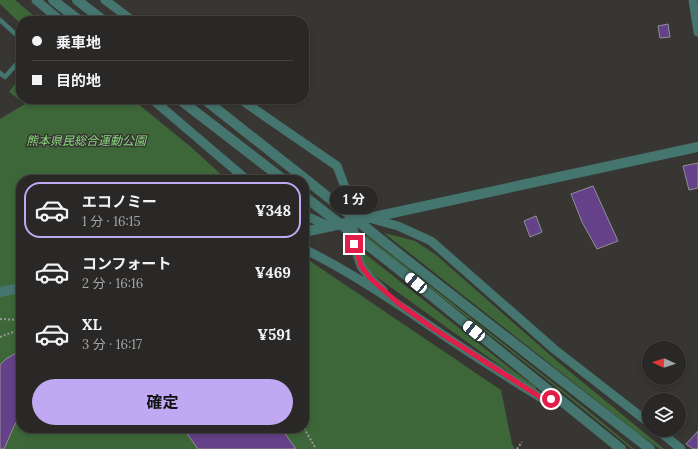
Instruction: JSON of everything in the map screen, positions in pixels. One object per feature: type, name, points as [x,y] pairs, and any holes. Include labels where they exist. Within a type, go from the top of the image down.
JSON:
[{"type":"street","points":[[36,0],[55,16]]},
{"type":"street","points":[[53,0],[74,16]]},
{"type":"street","points":[[77,0],[98,16]]},
{"type":"street","points":[[105,0],[126,16]]},
{"type":"street","points":[[693,0],[698,32]]},
{"type":"street","points":[[158,104],[241,175]]},
{"type":"street","points":[[185,104],[278,175]]},
{"type":"street","points":[[210,104],[300,175]]},
{"type":"street","points":[[247,104],[337,166],[348,195],[353,222],[354,244],[361,266],[370,278],[398,303]]},
{"type":"street","points":[[309,231],[698,147]]},
{"type":"street","points":[[309,182],[399,254],[650,449]]},
{"type":"street","points":[[309,200],[392,264],[621,449]]},
{"type":"street","points":[[309,217],[330,227]]},
{"type":"street","points":[[368,218],[398,226],[431,241],[554,349],[642,418]]},
{"type":"street","points":[[309,251],[398,303],[434,329],[543,399],[559,400]]},
{"type":"street","points":[[0,292],[16,289]]},
{"type":"street","points":[[666,437],[681,449]]},
{"type":"lane","points":[[0,20],[16,34]]},
{"type":"lane","points":[[0,73],[5,77],[16,65]]},
{"type":"path","points":[[0,319],[16,320]]},
{"type":"path","points":[[0,337],[16,331]]},
{"type":"path","points":[[307,433],[316,449]]},
{"type":"path","points":[[517,449],[522,442]]},
{"type":"green space","points":[[0,0],[15,0],[34,16],[16,16],[16,19],[0,4]]},
{"type":"green space","points":[[16,83],[16,97],[9,92]]},
{"type":"green space","name":"熊本県民総合運動公園","points":[[25,104],[138,104],[191,147],[222,175],[16,175],[16,433],[309,433],[309,260],[501,390],[512,444],[515,449],[0,449],[0,119]]},
{"type":"green space","points":[[384,233],[415,241],[435,254],[557,361],[642,431],[642,436]]},
{"type":"green space","points":[[367,236],[585,408],[634,449],[632,449],[546,379],[365,237]]},
{"type":"green space","points":[[359,249],[536,387],[536,389],[534,390],[375,276],[366,267]]},
{"type":"green space","points":[[644,437],[649,437],[664,449],[660,449]]},
{"type":"building","points":[[668,24],[670,37],[660,38],[658,26]]},
{"type":"building","points":[[698,163],[698,188],[689,190],[683,166]]},
{"type":"building","points":[[593,186],[618,241],[597,249],[582,222],[571,194]]},
{"type":"building","points":[[536,216],[542,232],[530,237],[524,221]]},
{"type":"building","points":[[16,353],[16,423],[4,449],[0,449],[0,365]]},
{"type":"building","points":[[698,431],[698,449],[693,449],[686,444]]},
{"type":"building","points":[[187,433],[285,433],[296,449],[198,449]]},
{"type":"route","points":[[354,244],[361,266],[370,278],[398,303],[434,329],[507,377],[543,399],[551,399]]}]
